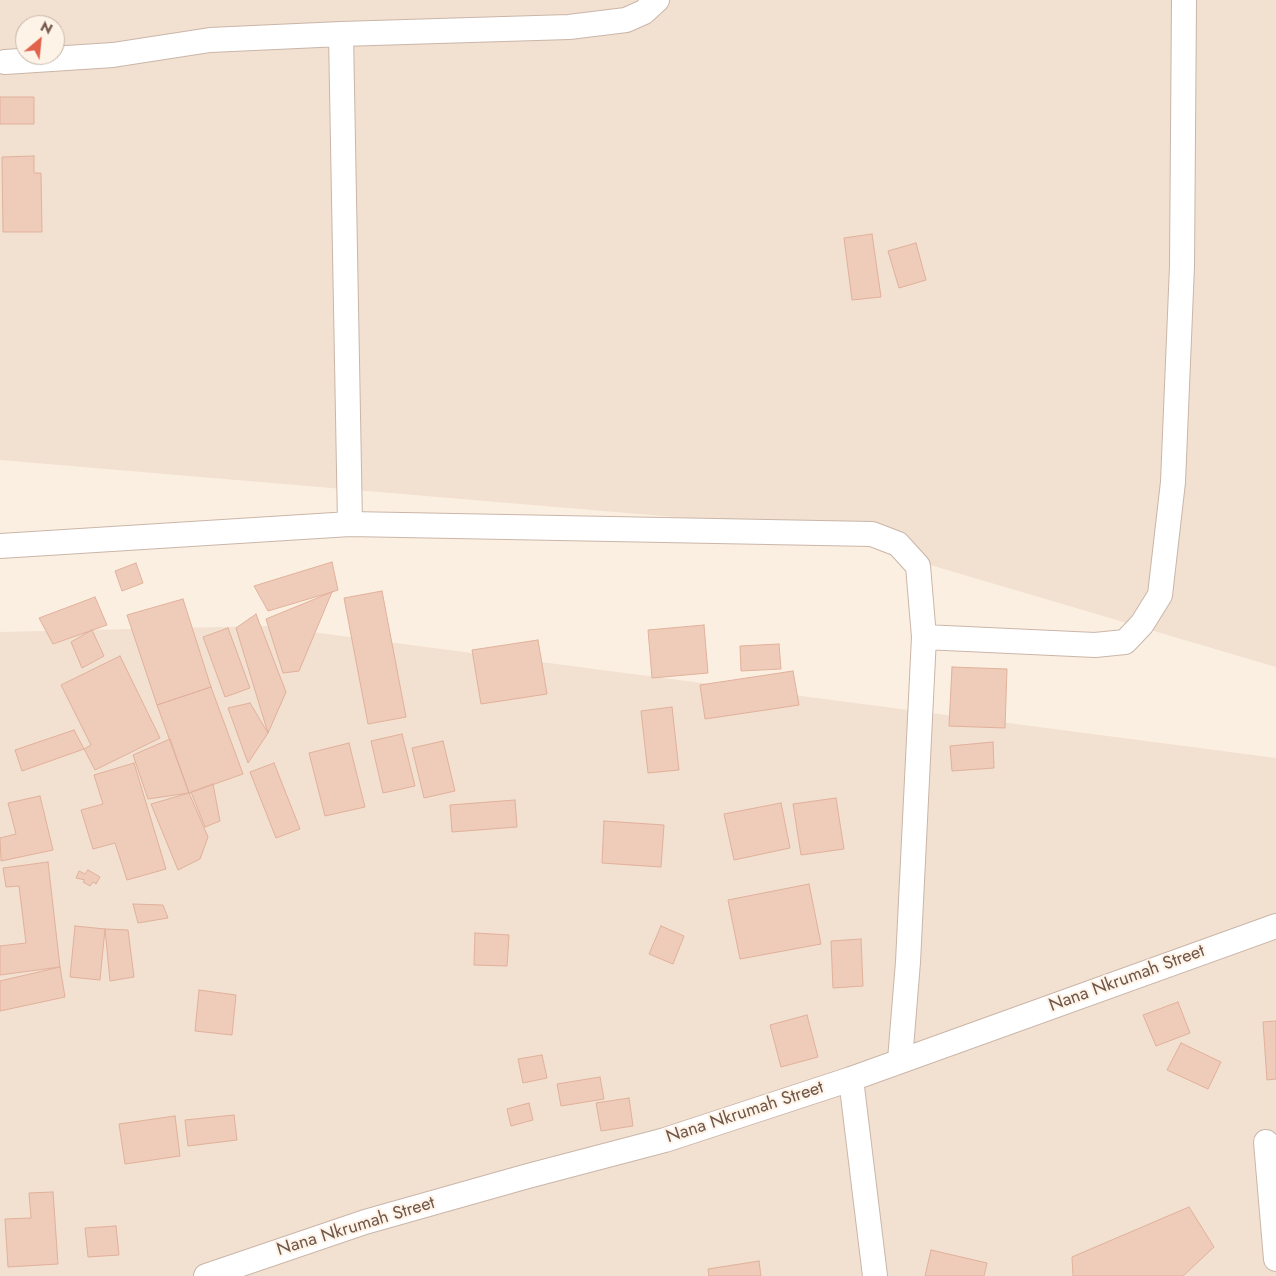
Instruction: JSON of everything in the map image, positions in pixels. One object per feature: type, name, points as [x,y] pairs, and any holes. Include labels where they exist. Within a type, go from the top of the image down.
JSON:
[{"type":"street","points":[[4,62],[113,55],[210,40],[341,34],[487,31],[578,26],[626,20],[644,12],[657,0]]},
{"type":"street","points":[[924,637],[1095,645],[1125,642],[1142,624],[1160,595],[1173,482],[1181,286],[1184,0]]},
{"type":"street","points":[[341,34],[350,524]]},
{"type":"street","points":[[0,546],[350,524],[872,534],[898,544],[918,566],[924,637],[908,962],[900,1060]]},
{"type":"street","name":"Nana Nkrumah Street","points":[[206,1276],[365,1222],[665,1140],[850,1079],[1276,926]]},
{"type":"street","points":[[850,1079],[862,1182],[876,1276]]},
{"type":"street","points":[[1266,1142],[1276,1259]]},
{"type":"shaded area","points":[[0,0],[1276,0],[1276,667],[805,528],[0,460]]},
{"type":"shaded area","points":[[265,626],[1276,758],[1276,1276],[0,1276],[0,632]]},
{"type":"building","points":[[0,97],[34,97],[34,124],[0,124]]},
{"type":"building","points":[[34,156],[34,173],[41,173],[42,232],[3,232],[2,157]]},
{"type":"building","points":[[872,234],[881,297],[852,300],[844,238]]},
{"type":"building","points":[[916,243],[926,280],[899,288],[888,251]]},
{"type":"building","points":[[332,562],[338,590],[332,592],[268,611],[254,586]]},
{"type":"building","points":[[136,563],[143,583],[122,591],[115,571]]},
{"type":"building","points":[[382,591],[406,717],[368,724],[344,598]]},
{"type":"building","points":[[332,592],[299,671],[283,673],[266,619]]},
{"type":"building","points":[[95,597],[107,625],[53,644],[39,618]]},
{"type":"building","points":[[183,599],[211,687],[157,705],[127,615]]},
{"type":"building","points":[[256,614],[286,692],[268,733],[236,628]]},
{"type":"building","points":[[704,625],[708,673],[652,678],[648,630]]},
{"type":"building","points":[[228,628],[250,688],[225,697],[203,637]]},
{"type":"building","points":[[92,630],[104,656],[82,668],[71,642]]},
{"type":"building","points":[[538,640],[547,694],[481,704],[472,650]]},
{"type":"building","points":[[779,644],[781,669],[741,671],[740,646]]},
{"type":"building","points":[[120,656],[160,738],[95,770],[84,749],[91,745],[61,685]]},
{"type":"building","points":[[952,667],[1007,669],[1005,728],[949,726]]},
{"type":"building","points":[[793,671],[799,705],[705,719],[700,685]]},
{"type":"building","points":[[211,687],[243,774],[189,793],[157,705]]},
{"type":"building","points":[[250,703],[268,733],[248,763],[228,708]]},
{"type":"building","points":[[672,707],[679,770],[648,773],[641,711]]},
{"type":"building","points":[[74,730],[84,749],[22,771],[15,750]]},
{"type":"building","points":[[402,734],[415,786],[383,793],[371,741]]},
{"type":"building","points":[[170,739],[189,793],[148,799],[133,755]]},
{"type":"building","points":[[443,741],[455,791],[424,798],[412,748]]},
{"type":"building","points":[[993,742],[994,768],[952,771],[950,746]]},
{"type":"building","points":[[349,743],[365,807],[325,816],[309,753]]},
{"type":"building","points":[[134,763],[166,869],[127,880],[115,843],[93,849],[81,810],[103,804],[94,775]]},
{"type":"building","points":[[274,763],[300,829],[276,838],[250,772]]},
{"type":"building","points":[[213,784],[220,821],[205,827],[191,792]]},
{"type":"building","points":[[189,793],[208,837],[200,859],[178,870],[151,804]]},
{"type":"building","points":[[40,796],[53,850],[1,861],[0,838],[16,834],[8,803]]},
{"type":"building","points":[[836,798],[844,849],[801,855],[793,804]]},
{"type":"building","points":[[515,800],[517,827],[452,832],[450,805]]},
{"type":"building","points":[[781,803],[790,848],[734,860],[724,814]]},
{"type":"building","points":[[604,821],[664,825],[661,867],[602,863]]},
{"type":"building","points":[[48,862],[60,967],[0,975],[0,946],[26,943],[19,886],[6,887],[3,868]]},
{"type":"building","points":[[88,870],[100,877],[96,884],[93,882],[90,886],[83,882],[85,880],[76,878],[79,871],[85,874]]},
{"type":"building","points":[[809,884],[821,944],[740,959],[728,900]]},
{"type":"building","points":[[133,904],[163,905],[168,918],[138,923]]},
{"type":"building","points":[[75,926],[105,929],[100,980],[70,977]]},
{"type":"building","points":[[661,926],[684,936],[673,964],[649,954]]},
{"type":"building","points":[[105,929],[128,930],[134,977],[110,981]]},
{"type":"building","points":[[475,933],[509,935],[507,966],[474,965]]},
{"type":"building","points":[[861,939],[863,986],[833,988],[831,941]]},
{"type":"building","points":[[60,967],[65,997],[0,1011],[0,981]]},
{"type":"building","points":[[199,990],[236,995],[232,1035],[195,1031]]},
{"type":"building","points":[[1178,1002],[1190,1033],[1156,1046],[1143,1015]]},
{"type":"building","points":[[807,1015],[818,1057],[781,1067],[770,1025]]},
{"type":"building","points":[[1276,1021],[1276,1079],[1267,1080],[1263,1022]]},
{"type":"building","points":[[1181,1043],[1221,1062],[1208,1089],[1167,1070]]},
{"type":"building","points":[[542,1055],[547,1078],[523,1083],[518,1059]]},
{"type":"building","points":[[600,1077],[604,1099],[561,1106],[557,1084]]},
{"type":"building","points":[[629,1098],[633,1126],[601,1131],[596,1103]]},
{"type":"building","points":[[529,1103],[533,1120],[511,1126],[507,1109]]},
{"type":"building","points":[[234,1115],[237,1140],[188,1146],[185,1120]]},
{"type":"building","points":[[175,1116],[180,1156],[125,1164],[119,1124]]},
{"type":"building","points":[[53,1192],[58,1264],[8,1267],[5,1219],[31,1218],[29,1193]]},
{"type":"building","points":[[1189,1207],[1214,1247],[1183,1276],[1073,1276],[1072,1257]]},
{"type":"building","points":[[116,1226],[119,1255],[88,1257],[85,1228]]},
{"type":"building","points":[[931,1250],[987,1263],[984,1276],[925,1276]]},
{"type":"building","points":[[759,1261],[761,1276],[709,1276],[708,1269]]}]
